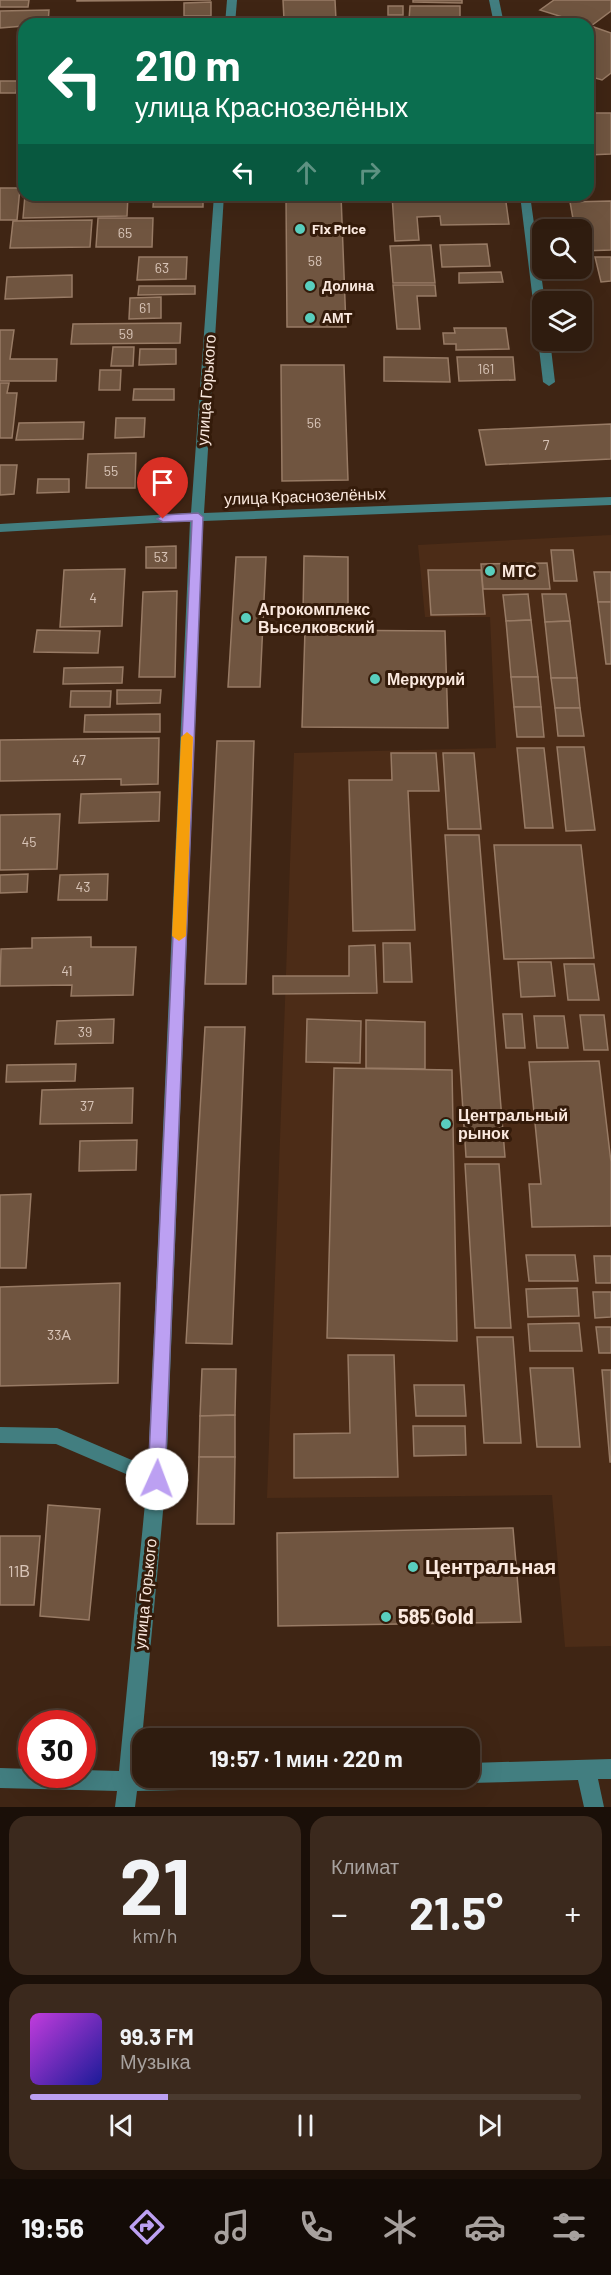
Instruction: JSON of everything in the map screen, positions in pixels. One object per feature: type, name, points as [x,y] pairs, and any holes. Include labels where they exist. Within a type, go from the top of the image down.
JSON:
[{"type":"street","points":[[230,18],[232,0]]},
{"type":"street","points":[[494,0],[498,18]]},
{"type":"street","name":"улица Горького","points":[[125,1807],[157,1479],[198,517],[219,201]]},
{"type":"street","points":[[526,201],[537,291]]},
{"type":"street","points":[[545,351],[549,382]]},
{"type":"street","name":"улица Краснозелёных","points":[[0,528],[198,517],[611,501]]},
{"type":"street","points":[[0,1435],[57,1436],[157,1479]]},
{"type":"street","points":[[480,1773],[611,1769]]},
{"type":"street","points":[[586,1771],[594,1807]]},
{"type":"street","points":[[0,1778],[132,1781]]},
{"type":"shaded area","name":"Центральный рынок","points":[[611,535],[611,1646],[565,1647],[552,1495],[267,1498],[294,753],[496,748],[490,617],[425,617],[418,545]]},
{"type":"building","points":[[0,0],[29,0],[28,7],[0,7]]},
{"type":"building","points":[[77,0],[211,0],[77,1]]},
{"type":"building","points":[[283,0],[335,0],[336,18],[284,18]]},
{"type":"building","points":[[413,0],[462,0],[462,3],[413,2]]},
{"type":"building","points":[[554,0],[611,0],[611,11],[594,24],[594,18],[566,18],[540,10]]},
{"type":"building","points":[[211,2],[211,16],[184,16],[184,3]]},
{"type":"building","points":[[388,6],[403,6],[403,15],[388,15]]},
{"type":"building","points":[[410,6],[460,6],[460,18],[409,18]]},
{"type":"building","points":[[49,10],[48,18],[18,18],[18,26],[0,28],[0,11]]},
{"type":"building","points":[[594,27],[611,33],[611,73],[602,80],[594,78]]},
{"type":"building","points":[[0,81],[18,81],[16,93],[0,93]]},
{"type":"building","points":[[594,113],[611,113],[611,154],[594,155]]},
{"type":"building","points":[[0,188],[18,188],[17,220],[0,220]]},
{"type":"building","points":[[24,201],[128,201],[127,216],[23,218]]},
{"type":"building","points":[[154,201],[203,201],[203,207],[153,207]]},
{"type":"building","points":[[286,201],[341,201],[346,327],[287,327]]},
{"type":"building","points":[[392,201],[506,201],[509,224],[441,225],[440,216],[417,217],[419,240],[395,241]]},
{"type":"building","points":[[611,201],[611,250],[592,251],[592,219],[573,219],[570,202]]},
{"type":"building","points":[[98,218],[153,218],[152,247],[96,247]]},
{"type":"building","points":[[92,220],[90,247],[10,248],[13,221]]},
{"type":"building","points":[[487,244],[490,266],[442,267],[440,245]]},
{"type":"building","points":[[431,245],[435,283],[393,283],[390,246]]},
{"type":"building","points":[[139,257],[187,257],[186,279],[137,280]]},
{"type":"building","points":[[595,257],[611,257],[611,281],[601,282]]},
{"type":"building","points":[[501,272],[503,282],[459,283],[459,273]]},
{"type":"building","points":[[72,275],[72,297],[5,299],[7,277]]},
{"type":"building","points":[[393,285],[435,285],[436,296],[417,296],[420,329],[397,329]]},
{"type":"building","points":[[139,286],[195,286],[195,294],[138,295]]},
{"type":"building","points":[[161,297],[161,318],[129,319],[130,298]]},
{"type":"building","points":[[181,323],[180,343],[71,344],[73,324]]},
{"type":"building","points":[[454,328],[506,328],[509,349],[456,350],[456,344],[444,344],[443,333],[455,333]]},
{"type":"building","points":[[0,330],[14,330],[10,359],[57,359],[56,381],[0,381]]},
{"type":"building","points":[[113,347],[134,347],[133,366],[111,366]]},
{"type":"building","points":[[140,349],[176,349],[176,364],[139,365]]},
{"type":"building","points":[[384,357],[448,358],[450,382],[384,381]]},
{"type":"building","points":[[457,357],[513,357],[515,380],[459,381]]},
{"type":"building","points":[[281,365],[344,365],[348,480],[282,481]]},
{"type":"building","points":[[100,370],[121,370],[120,390],[99,390]]},
{"type":"building","points":[[0,383],[9,383],[7,393],[17,393],[12,438],[0,438]]},
{"type":"building","points":[[134,389],[174,389],[174,400],[133,400]]},
{"type":"building","points":[[116,418],[145,418],[144,437],[115,438]]},
{"type":"building","points":[[84,422],[83,439],[16,440],[19,423]]},
{"type":"building","points":[[611,424],[611,459],[486,465],[479,430]]},
{"type":"building","points":[[136,453],[135,488],[86,488],[88,454]]},
{"type":"building","points":[[0,465],[17,465],[14,494],[0,495]]},
{"type":"building","points":[[38,479],[69,479],[69,492],[37,493]]},
{"type":"building","points":[[176,546],[176,568],[146,568],[146,547]]},
{"type":"building","points":[[551,550],[573,550],[577,581],[554,581]]},
{"type":"building","points":[[304,556],[348,557],[348,613],[303,613]]},
{"type":"building","points":[[236,557],[266,557],[260,687],[228,687]]},
{"type":"building","points":[[547,563],[550,589],[483,589],[481,564]]},
{"type":"building","points":[[125,569],[122,626],[60,627],[64,570]]},
{"type":"building","points":[[428,570],[481,570],[485,614],[431,615]]},
{"type":"building","points":[[594,572],[611,572],[611,602],[598,602]]},
{"type":"building","points":[[177,591],[175,677],[139,677],[143,592]]},
{"type":"building","points":[[528,594],[531,620],[506,621],[503,595]]},
{"type":"building","points":[[542,594],[566,594],[570,621],[545,622]]},
{"type":"building","points":[[598,602],[611,602],[611,664],[606,664]]},
{"type":"building","points":[[531,620],[538,677],[511,677],[506,621]]},
{"type":"building","points":[[570,621],[577,678],[551,678],[545,622]]},
{"type":"building","points":[[37,630],[100,631],[98,653],[34,652]]},
{"type":"building","name":"Меркурий","points":[[305,630],[445,631],[448,728],[302,727]]},
{"type":"building","points":[[123,667],[122,683],[63,684],[64,668]]},
{"type":"building","points":[[511,677],[538,677],[541,707],[514,707]]},
{"type":"building","points":[[551,678],[577,678],[580,708],[555,708]]},
{"type":"building","points":[[117,690],[161,690],[160,703],[117,704]]},
{"type":"building","points":[[71,691],[111,691],[110,707],[70,707]]},
{"type":"building","points":[[514,707],[541,707],[544,737],[517,737]]},
{"type":"building","points":[[555,708],[580,708],[584,736],[558,736]]},
{"type":"building","points":[[160,714],[160,732],[84,732],[85,715]]},
{"type":"building","points":[[159,738],[158,784],[121,785],[121,779],[0,781],[0,740]]},
{"type":"building","points":[[217,741],[254,741],[246,984],[205,984]]},
{"type":"building","points":[[557,747],[584,747],[595,830],[566,831]]},
{"type":"building","points":[[517,748],[544,748],[553,828],[525,828]]},
{"type":"building","points":[[391,753],[436,753],[439,791],[408,791],[415,930],[353,931],[349,780],[392,780]]},
{"type":"building","points":[[443,753],[474,753],[481,829],[448,829]]},
{"type":"building","points":[[160,792],[159,821],[79,823],[81,794]]},
{"type":"building","points":[[60,814],[57,869],[0,870],[0,815]]},
{"type":"building","points":[[445,835],[479,835],[505,1157],[466,1157]]},
{"type":"building","points":[[494,845],[581,845],[594,958],[504,959]]},
{"type":"building","points":[[28,874],[27,892],[0,893],[0,875]]},
{"type":"building","points":[[108,874],[107,900],[58,900],[60,875]]},
{"type":"building","points":[[91,937],[91,947],[136,947],[133,995],[71,996],[72,985],[0,986],[1,949],[32,948],[32,938]]},
{"type":"building","points":[[383,943],[410,943],[412,982],[384,982]]},
{"type":"building","points":[[375,945],[377,993],[273,994],[273,976],[349,976],[349,946]]},
{"type":"building","points":[[518,962],[551,962],[555,996],[521,997]]},
{"type":"building","points":[[564,964],[594,964],[599,1000],[568,1000]]},
{"type":"building","points":[[503,1014],[522,1014],[525,1048],[506,1048]]},
{"type":"building","points":[[580,1015],[604,1015],[608,1050],[584,1050]]},
{"type":"building","points":[[534,1016],[564,1016],[568,1048],[537,1048]]},
{"type":"building","points":[[114,1019],[113,1043],[55,1044],[57,1021]]},
{"type":"building","points":[[307,1019],[361,1021],[360,1063],[306,1062]]},
{"type":"building","points":[[366,1020],[425,1022],[425,1069],[366,1068]]},
{"type":"building","points":[[205,1027],[245,1027],[232,1344],[186,1343]]},
{"type":"building","points":[[599,1061],[611,1162],[611,1226],[532,1227],[529,1184],[541,1184],[529,1062]]},
{"type":"building","points":[[76,1064],[75,1081],[6,1082],[7,1065]]},
{"type":"building","points":[[334,1068],[452,1070],[457,1341],[327,1338]]},
{"type":"building","points":[[133,1088],[132,1123],[40,1124],[42,1090]]},
{"type":"building","points":[[137,1140],[136,1170],[79,1171],[80,1141]]},
{"type":"building","points":[[465,1164],[499,1164],[511,1328],[475,1328]]},
{"type":"building","points":[[31,1194],[26,1268],[0,1268],[0,1195]]},
{"type":"building","points":[[526,1255],[575,1255],[578,1281],[529,1281]]},
{"type":"building","points":[[594,1256],[611,1256],[611,1283],[596,1283]]},
{"type":"building","points":[[120,1283],[118,1383],[0,1386],[0,1287]]},
{"type":"building","points":[[577,1288],[579,1316],[528,1317],[526,1289]]},
{"type":"building","points":[[593,1292],[611,1292],[611,1317],[595,1318]]},
{"type":"building","points":[[579,1323],[582,1351],[530,1351],[528,1324]]},
{"type":"building","points":[[596,1327],[611,1327],[611,1353],[599,1353]]},
{"type":"building","points":[[477,1337],[513,1337],[521,1443],[484,1443]]},
{"type":"building","points":[[348,1355],[394,1355],[398,1477],[294,1478],[294,1434],[350,1433]]},
{"type":"building","points":[[530,1368],[573,1368],[580,1447],[537,1447]]},
{"type":"building","points":[[202,1369],[236,1369],[235,1415],[200,1416]]},
{"type":"building","points":[[602,1370],[611,1370],[611,1462],[610,1462]]},
{"type":"building","points":[[414,1385],[464,1385],[466,1416],[416,1416]]},
{"type":"building","points":[[235,1415],[235,1457],[199,1457],[200,1416]]},
{"type":"building","points":[[413,1426],[465,1426],[466,1455],[414,1456]]},
{"type":"building","points":[[199,1457],[235,1457],[234,1524],[197,1524]]},
{"type":"building","points":[[48,1505],[100,1509],[89,1620],[40,1616]]},
{"type":"building","points":[[513,1528],[521,1622],[278,1626],[277,1533]]},
{"type":"building","points":[[0,1536],[40,1536],[34,1605],[0,1605]]},
{"type":"slow traffic","points":[[179,936],[187,737]]},
{"type":"place","name":"Fix Price","points":[[300,229]]},
{"type":"place","name":"Долина","points":[[310,286]]},
{"type":"place","name":"АМТ","points":[[310,318]]},
{"type":"place","name":"МТС","points":[[490,571]]},
{"type":"place","name":"Агрокомплекс Выселковский","points":[[246,618]]},
{"type":"place","name":"Меркурий","points":[[375,679]]},
{"type":"place","name":"Центральный рынок","points":[[446,1124]]},
{"type":"place","name":"Центральная","points":[[413,1567]]},
{"type":"place","name":"585 Gold","points":[[386,1617]]},
{"type":"route","points":[[157,1479],[194,559],[198,517],[163,519]]}]
